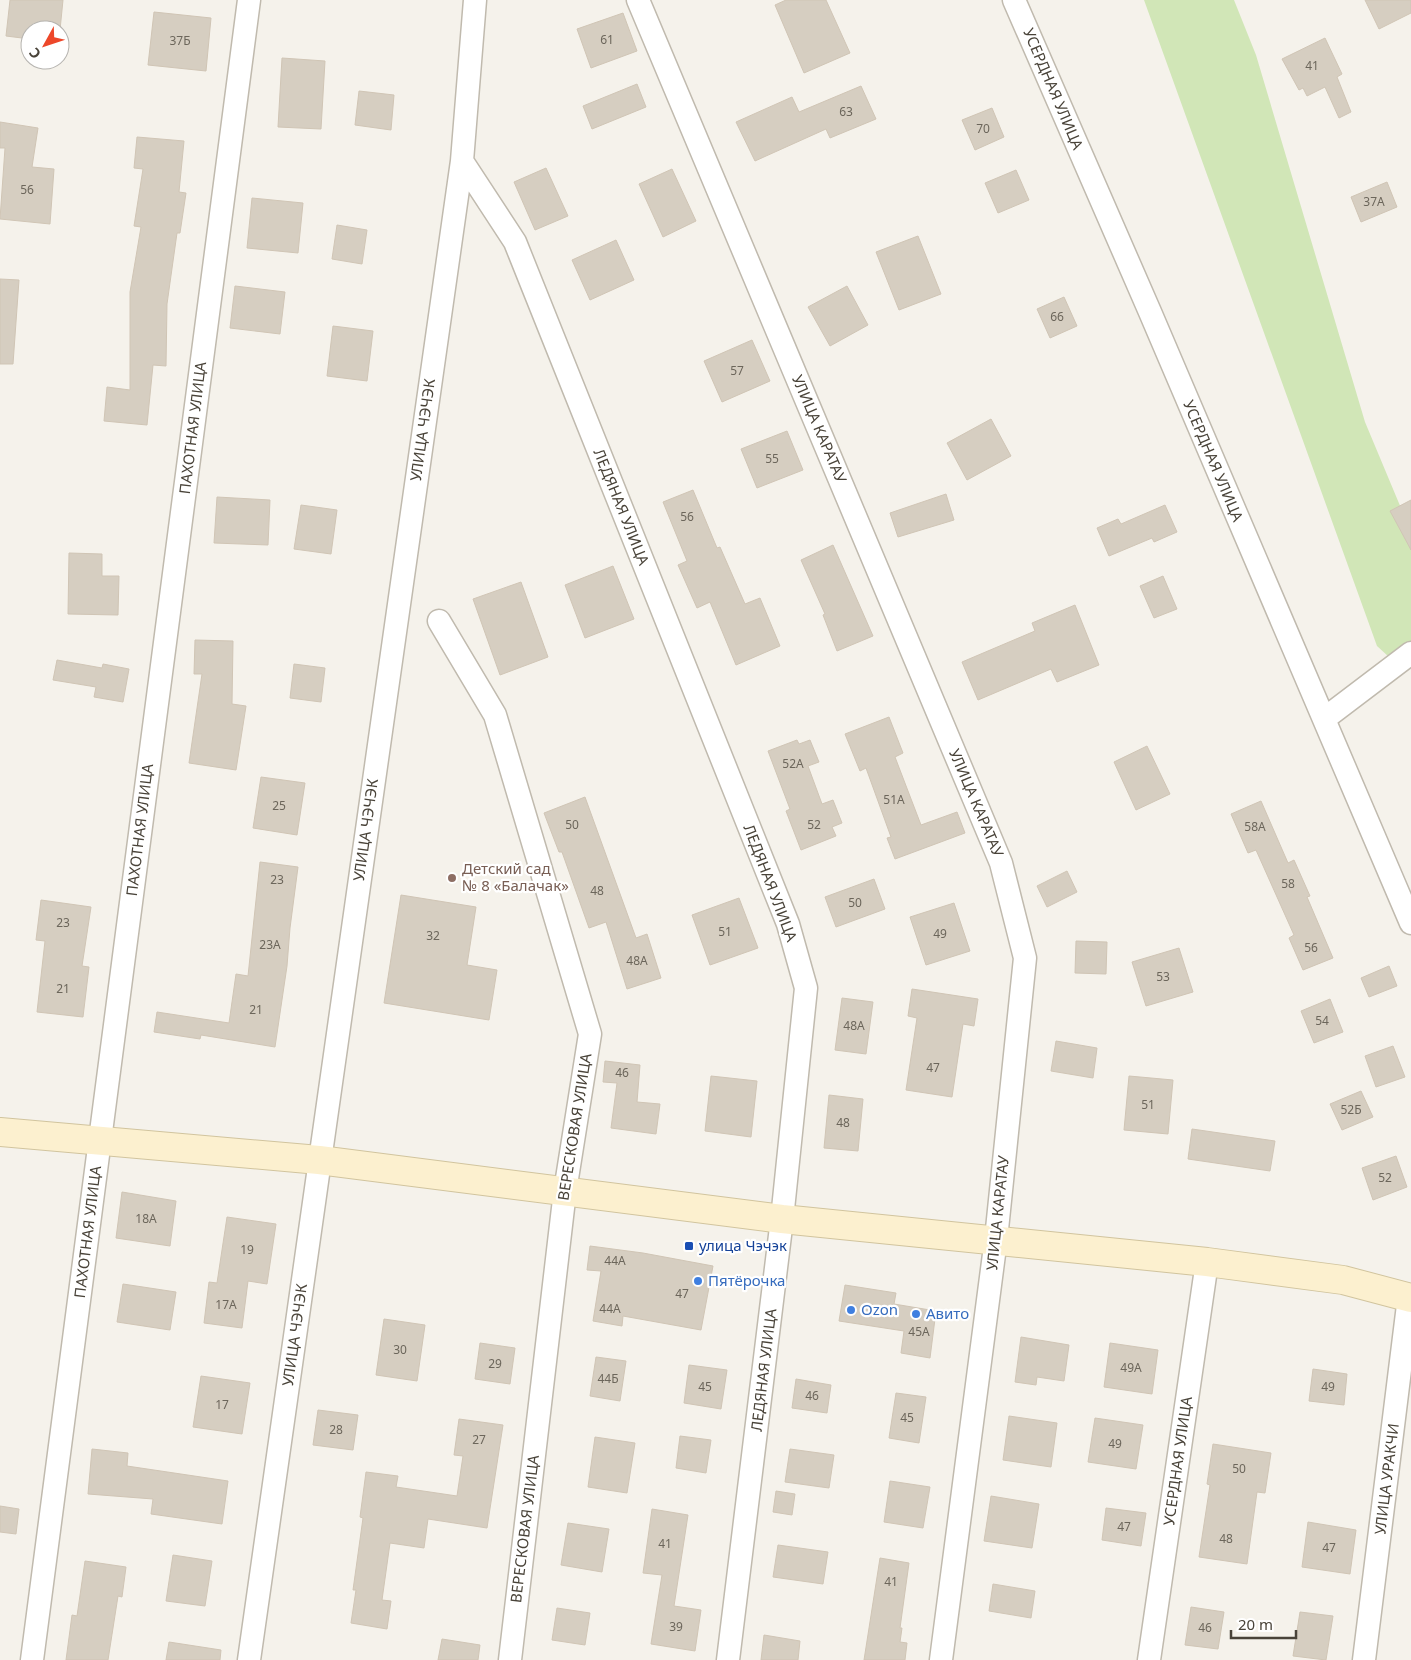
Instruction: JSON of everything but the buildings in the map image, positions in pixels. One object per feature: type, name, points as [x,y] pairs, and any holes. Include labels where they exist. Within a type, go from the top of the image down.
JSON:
[{"type":"street","name":"ПАХОТНАЯ УЛИЦА","points":[[32,1660],[248,0]]},
{"type":"street","name":"УЛИЦА ЧЭЧЭК","points":[[249,1660],[462,161],[475,0]]},
{"type":"street","name":"УЛИЦА КАРАТАУ","points":[[638,0],[1001,863],[1025,958],[996,1240],[941,1660]]},
{"type":"street","name":"УСЕРДНАЯ УЛИЦА","points":[[1014,0],[1154,321],[1411,923]]},
{"type":"street","name":"ЛЕДЯНАЯ УЛИЦА","points":[[462,161],[514,242],[788,924],[806,988],[782,1219],[728,1660]]},
{"type":"street","name":"ВЕРЕСКОВАЯ УЛИЦА","points":[[439,621],[495,715],[590,1034],[564,1191],[510,1660]]},
{"type":"street","points":[[1324,719],[1411,653]]},
{"type":"street","points":[[0,1132],[320,1160],[782,1219],[1206,1262],[1344,1280],[1410,1298]]},
{"type":"street","name":"УСЕРДНАЯ УЛИЦА","points":[[1149,1660],[1206,1262]]},
{"type":"street","name":"УЛИЦА УРАКЧИ","points":[[1364,1660],[1410,1298]]},
{"type":"green space","points":[[1144,0],[1234,0],[1256,55],[1365,422],[1411,532],[1411,660],[1401,668],[1377,646]]},
{"type":"place","name":"Детский сад № 8 «Балачак»","points":[[452,878]]},
{"type":"place","name":"улица Чэчэк","points":[[689,1246]]},
{"type":"place","name":"Пятёрочка","points":[[698,1281]]},
{"type":"place","name":"Ozon","points":[[851,1310]]},
{"type":"place","name":"Авито","points":[[916,1314]]}]
